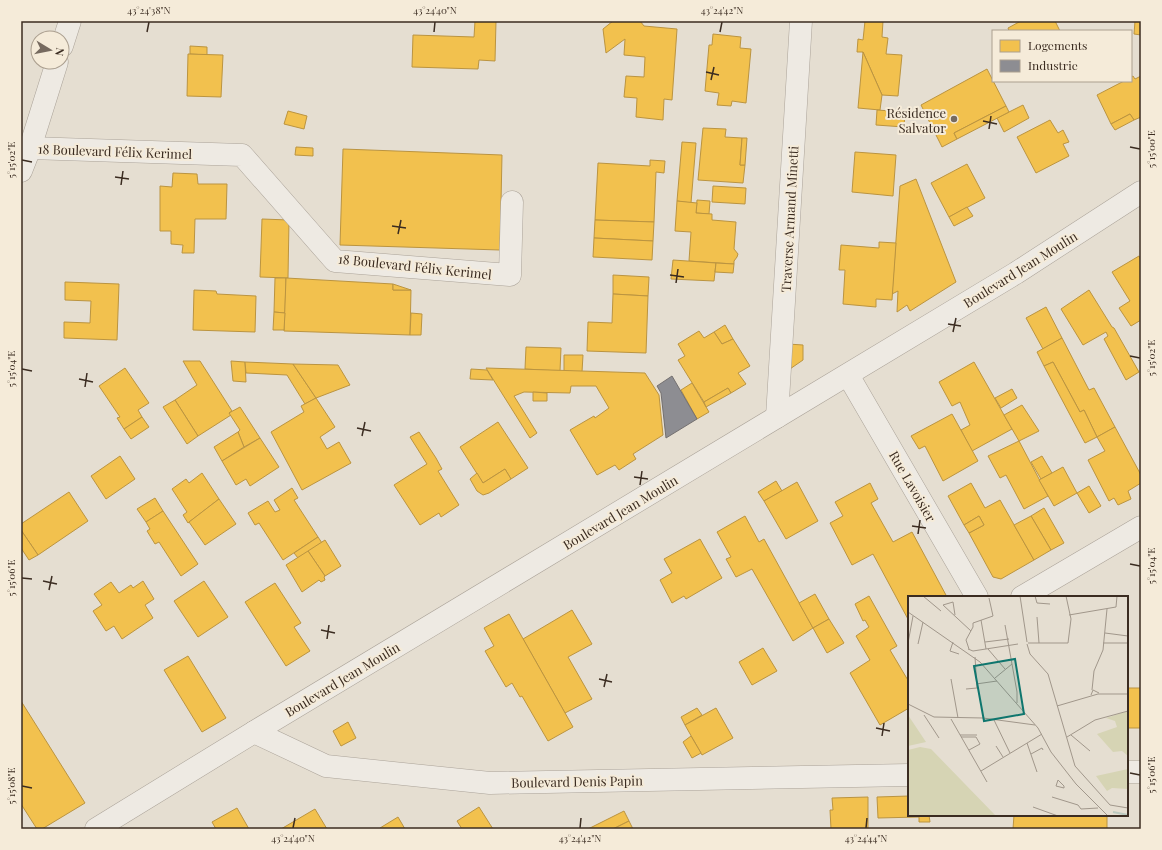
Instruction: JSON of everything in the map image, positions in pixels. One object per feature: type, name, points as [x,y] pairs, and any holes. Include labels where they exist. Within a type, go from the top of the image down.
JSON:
[{"type":"street","name":"Traverse Armand Minetti","points":[[777,417],[800,21]]},
{"type":"street","points":[[21,171],[30,148],[54,70]]},
{"type":"street","name":"18 Boulevard Félix Kerimel","points":[[30,148],[242,155],[335,261],[510,275],[512,202]]},
{"type":"street","name":"Boulevard Jean Moulin","points":[[96,829],[254,732],[1016,273],[1141,192]]},
{"type":"street","name":"Rue Lavoisier","points":[[848,375],[976,596]]},
{"type":"street","points":[[1024,596],[1141,527]]},
{"type":"street","name":"Boulevard Denis Papin","points":[[254,732],[326,766],[490,783],[908,774]]},
{"type":"street","points":[[1128,772],[1141,772]]},
{"type":"building: Logements","points":[[475,21],[496,21],[495,61],[479,60],[478,69],[412,67],[413,35],[474,37]]},
{"type":"building: Logements","points":[[613,21],[640,21],[644,26],[677,29],[672,100],[664,99],[663,120],[636,117],[637,98],[624,97],[626,76],[644,77],[645,57],[624,55],[625,39],[606,53],[603,29]]},
{"type":"building: Logements","points":[[865,21],[883,21],[882,37],[888,38],[886,54],[902,55],[898,96],[882,95],[863,52],[857,52],[858,39],[863,40]]},
{"type":"building: Logements","points":[[1021,21],[1055,21],[1060,30],[1009,30],[1008,28]]},
{"type":"building: Logements","points":[[1135,21],[1141,21],[1141,35],[1134,34]]},
{"type":"building: Logements","points":[[713,34],[741,37],[740,48],[751,49],[746,103],[732,101],[731,106],[717,105],[719,93],[705,91],[709,45],[712,45]]},
{"type":"building: Logements","points":[[190,46],[207,47],[207,55],[190,54]]},
{"type":"building: Logements","points":[[863,52],[882,95],[880,110],[858,108]]},
{"type":"building: Logements","points":[[188,54],[223,55],[221,97],[187,96]]},
{"type":"building: Logements","name":"Résidence Salvator","points":[[987,69],[992,82],[994,82],[1006,106],[954,133],[957,139],[942,147],[921,105]]},
{"type":"building: Logements","points":[[1132,76],[1135,79],[1141,76],[1141,117],[1134,120],[1130,114],[1111,124],[1097,95],[1122,82],[1132,82]]},
{"type":"building: Logements","points":[[1023,105],[1029,118],[1004,132],[997,118]]},
{"type":"building: Logements","points":[[1006,106],[1009,112],[957,139],[954,133]]},
{"type":"building: Logements","points":[[877,110],[905,112],[904,127],[876,125]]},
{"type":"building: Logements","points":[[288,111],[307,116],[304,129],[284,124]]},
{"type":"building: Logements","points":[[1130,114],[1134,120],[1115,130],[1111,124]]},
{"type":"building: Logements","points":[[1050,120],[1058,133],[1063,130],[1069,142],[1063,144],[1069,156],[1036,173],[1017,137]]},
{"type":"building: Logements","points":[[703,128],[726,129],[725,137],[742,138],[740,165],[745,165],[743,183],[698,180]]},
{"type":"building: Logements","points":[[742,138],[747,138],[745,165],[740,165]]},
{"type":"building: Logements","points":[[682,142],[696,143],[691,203],[677,201]]},
{"type":"building: Logements","points":[[296,147],[313,148],[313,156],[295,155]]},
{"type":"building: Logements","points":[[343,149],[502,155],[500,250],[340,245]]},
{"type":"building: Logements","points":[[855,152],[896,155],[893,196],[852,192]]},
{"type":"building: Logements","points":[[650,160],[665,161],[664,173],[656,172],[654,222],[595,220],[598,163],[650,166]]},
{"type":"building: Logements","points":[[967,164],[985,198],[949,217],[931,183]]},
{"type":"building: Logements","points":[[173,173],[197,174],[198,184],[227,184],[226,219],[195,219],[194,253],[182,253],[183,245],[171,244],[171,231],[160,231],[160,186],[172,187]]},
{"type":"building: Logements","points":[[916,179],[956,282],[910,311],[907,305],[897,312],[898,291],[892,294],[900,186]]},
{"type":"building: Logements","points":[[713,186],[746,188],[745,204],[712,202]]},
{"type":"building: Logements","points":[[697,200],[710,201],[709,214],[696,213]]},
{"type":"building: Logements","points":[[677,201],[697,203],[696,213],[712,214],[712,220],[736,222],[734,249],[738,254],[734,264],[689,261],[691,232],[675,231]]},
{"type":"building: Logements","points":[[967,207],[973,216],[954,226],[949,217]]},
{"type":"building: Logements","points":[[262,219],[289,220],[288,278],[260,277]]},
{"type":"building: Logements","points":[[595,220],[654,222],[653,241],[594,238]]},
{"type":"building: Logements","points":[[594,238],[653,241],[652,260],[593,257]]},
{"type":"building: Logements","points":[[879,242],[896,243],[892,300],[876,299],[876,307],[843,304],[845,270],[839,270],[841,245],[879,248]]},
{"type":"building: Logements","points":[[1139,256],[1141,260],[1141,320],[1131,326],[1119,308],[1130,301],[1112,272]]},
{"type":"building: Logements","points":[[673,260],[716,263],[714,281],[671,279]]},
{"type":"building: Logements","points":[[716,263],[734,264],[733,273],[715,272]]},
{"type":"building: Logements","points":[[613,275],[649,277],[648,296],[613,294]]},
{"type":"building: Logements","points":[[275,278],[286,278],[285,313],[274,312]]},
{"type":"building: Logements","points":[[286,278],[393,284],[393,290],[411,290],[410,335],[284,331]]},
{"type":"building: Logements","points":[[65,282],[119,284],[117,340],[64,338],[64,322],[90,323],[91,301],[65,300]]},
{"type":"building: Logements","points":[[393,284],[411,290],[393,290]]},
{"type":"building: Logements","points":[[194,290],[216,291],[217,294],[256,296],[255,332],[193,330]]},
{"type":"building: Logements","points":[[1089,290],[1114,328],[1139,372],[1126,380],[1104,339],[1108,336],[1106,332],[1083,345],[1061,309]]},
{"type":"building: Logements","points":[[613,294],[648,296],[646,353],[587,351],[588,322],[612,323]]},
{"type":"building: Logements","points":[[1046,307],[1062,338],[1043,349],[1026,318]]},
{"type":"building: Logements","points":[[274,312],[285,313],[284,330],[273,330]]},
{"type":"building: Logements","points":[[411,313],[422,314],[421,335],[410,335]]},
{"type":"building: Logements","points":[[725,325],[733,339],[722,344],[714,332]]},
{"type":"building: Logements","points":[[699,331],[704,338],[714,332],[722,344],[733,339],[750,366],[738,373],[746,384],[731,393],[728,388],[704,402],[678,360],[685,356],[678,344]]},
{"type":"building: Logements","points":[[1062,338],[1089,390],[1094,388],[1115,427],[1097,437],[1084,410],[1080,412],[1053,362],[1044,366],[1037,352]]},
{"type":"building: Logements","points":[[788,344],[803,345],[803,360],[787,371]]},
{"type":"building: Logements","points":[[526,347],[561,348],[560,371],[525,369]]},
{"type":"building: Logements","points":[[564,355],[583,355],[582,372],[564,371]]},
{"type":"building: Logements","points":[[183,361],[200,361],[232,411],[229,413],[231,415],[198,436],[175,400],[197,385]]},
{"type":"building: Logements","points":[[231,361],[245,362],[246,382],[233,381]]},
{"type":"building: Logements","points":[[245,362],[293,364],[316,398],[305,404],[287,375],[246,373]]},
{"type":"building: Logements","points":[[974,362],[1012,429],[972,451],[961,430],[970,425],[960,402],[952,406],[939,382]]},
{"type":"building: Logements","points":[[1053,362],[1080,412],[1084,410],[1097,437],[1085,443],[1044,366]]},
{"type":"building: Logements","points":[[293,364],[338,365],[350,385],[316,398]]},
{"type":"building: Logements","points":[[125,368],[149,403],[138,410],[142,417],[124,429],[117,418],[120,417],[99,386]]},
{"type":"building: Logements","points":[[486,368],[645,373],[659,395],[663,435],[633,454],[636,459],[619,470],[615,465],[597,475],[570,430],[594,416],[595,418],[609,408],[596,386],[571,386],[570,393],[524,392],[514,396],[537,433],[530,438]]},
{"type":"building: Logements","points":[[471,369],[487,370],[493,380],[470,379]]},
{"type":"building: Logements","points":[[692,383],[709,412],[697,419],[681,390]]},
{"type":"building: Logements","points":[[728,388],[731,393],[706,407],[704,402]]},
{"type":"building: Logements","points":[[1012,389],[1017,398],[1001,408],[995,398]]},
{"type":"building: Logements","points":[[533,392],[547,393],[547,401],[533,401]]},
{"type":"building: Logements","points":[[316,398],[335,427],[320,437],[327,449],[339,442],[351,463],[302,490],[271,432],[304,412],[301,406]]},
{"type":"building: Logements","points":[[175,400],[198,436],[187,444],[163,407]]},
{"type":"building: Logements","points":[[1022,405],[1039,431],[1019,441],[1004,415]]},
{"type":"building: Logements","points":[[240,407],[260,438],[244,447],[238,432],[240,430],[229,413]]},
{"type":"building: Logements","points":[[952,414],[978,461],[943,481],[925,446],[919,449],[911,436]]},
{"type":"building: Logements","points":[[142,417],[149,427],[131,439],[124,429]]},
{"type":"building: Logements","points":[[498,422],[528,468],[511,479],[505,469],[483,483],[460,447]]},
{"type":"building: Logements","points":[[1115,427],[1141,475],[1141,483],[1128,491],[1131,499],[1118,505],[1114,498],[1109,501],[1088,460],[1105,451],[1097,437]]},
{"type":"building: Logements","points":[[238,432],[244,447],[222,461],[214,447]]},
{"type":"building: Logements","points":[[419,432],[436,458],[442,469],[438,471],[459,505],[441,517],[439,513],[420,525],[394,485],[427,464],[410,437]]},
{"type":"building: Logements","points":[[260,438],[279,467],[250,486],[246,479],[236,485],[222,461]]},
{"type":"building: Logements","points":[[1019,441],[1048,496],[1024,509],[1006,475],[1000,478],[988,456]]},
{"type":"building: Logements","points":[[120,456],[135,479],[106,499],[91,476]]},
{"type":"building: Logements","points":[[1042,456],[1052,473],[1041,479],[1031,462]]},
{"type":"building: Logements","points":[[1063,467],[1077,493],[1054,506],[1039,480]]},
{"type":"building: Logements","points":[[505,469],[511,479],[489,493],[483,495],[477,491],[470,479],[477,473],[483,483]]},
{"type":"building: Logements","points":[[202,473],[219,499],[188,523],[183,515],[187,512],[172,489],[186,479],[189,483]]},
{"type":"building: Logements","points":[[776,481],[782,491],[764,501],[758,492]]},
{"type":"building: Logements","points":[[797,482],[818,521],[786,539],[764,501]]},
{"type":"building: Logements","points":[[870,483],[878,499],[871,503],[893,542],[912,532],[946,596],[908,596],[908,619],[873,554],[852,565],[830,523],[843,516],[835,502]]},
{"type":"building: Logements","points":[[971,483],[985,508],[1000,500],[1034,560],[1001,579],[993,577],[969,533],[984,525],[979,516],[964,525],[948,496]]},
{"type":"building: Logements","points":[[1089,486],[1101,506],[1089,513],[1077,493]]},
{"type":"building: Logements","points":[[292,488],[298,498],[294,500],[318,537],[283,560],[259,523],[255,525],[248,513],[268,501],[275,512],[280,510],[274,500]]},
{"type":"building: Logements","points":[[69,492],[88,521],[38,555],[21,530],[21,524]]},
{"type":"building: Logements","points":[[155,498],[163,511],[146,522],[137,509]]},
{"type":"building: Logements","points":[[219,499],[236,524],[205,545],[189,522]]},
{"type":"building: Logements","points":[[1044,508],[1064,543],[1051,550],[1031,516]]},
{"type":"building: Logements","points":[[163,511],[198,564],[181,576],[159,542],[155,544],[147,531],[150,529],[146,522]]},
{"type":"building: Logements","points":[[745,516],[759,542],[764,539],[813,628],[793,641],[752,569],[736,577],[726,559],[731,557],[717,532]]},
{"type":"building: Logements","points":[[979,516],[984,525],[969,533],[964,525]]},
{"type":"building: Logements","points":[[1031,516],[1051,550],[1034,560],[1014,525]]},
{"type":"building: Logements","points":[[21,530],[38,555],[29,560],[21,548]]},
{"type":"building: Logements","points":[[318,537],[322,543],[298,558],[294,553]]},
{"type":"building: Logements","points":[[700,539],[722,578],[686,599],[684,596],[672,603],[660,580],[672,573],[664,559]]},
{"type":"building: Logements","points":[[325,540],[341,566],[325,576],[308,551]]},
{"type":"building: Logements","points":[[308,551],[325,576],[325,580],[321,582],[319,580],[302,592],[286,565]]},
{"type":"building: Logements","points":[[143,581],[154,599],[145,605],[153,618],[122,639],[114,626],[106,631],[93,611],[102,605],[94,594],[111,582],[119,593],[131,585],[133,588]]},
{"type":"building: Logements","points":[[204,581],[228,617],[198,637],[174,601]]},
{"type":"building: Logements","points":[[275,583],[301,623],[294,627],[310,651],[286,666],[245,602]]},
{"type":"building: Logements","points":[[815,594],[829,619],[813,628],[799,603]]},
{"type":"building: Logements","points":[[869,596],[897,646],[890,650],[908,680],[908,709],[880,725],[850,673],[870,660],[856,636],[869,627],[865,620],[863,621],[855,604]]},
{"type":"building: Logements","points":[[572,610],[592,644],[568,657],[592,699],[565,713],[523,639]]},
{"type":"building: Logements","points":[[509,614],[573,727],[548,741],[522,696],[520,697],[512,683],[506,687],[485,651],[494,646],[484,628]]},
{"type":"building: Logements","points":[[829,619],[844,643],[827,653],[813,628]]},
{"type":"building: Logements","points":[[763,648],[777,671],[752,685],[739,662]]},
{"type":"building: Logements","points":[[188,656],[226,718],[202,732],[164,670]]},
{"type":"building: Logements","points":[[1128,688],[1141,688],[1141,728],[1128,728]]},
{"type":"building: Logements","points":[[21,701],[85,803],[42,829],[37,829],[21,804]]},
{"type":"building: Logements","points":[[697,708],[702,715],[685,725],[681,717]]},
{"type":"building: Logements","points":[[716,708],[733,738],[702,755],[685,725]]},
{"type":"building: Logements","points":[[348,722],[356,738],[341,746],[333,731]]},
{"type":"building: Logements","points":[[691,736],[701,753],[692,758],[683,742]]},
{"type":"building: Logements","points":[[908,796],[908,816],[929,816],[930,822],[919,822],[919,817],[878,818],[877,797]]},
{"type":"building: Logements","points":[[868,797],[868,829],[831,829],[830,810],[833,810],[832,798]]},
{"type":"building: Logements","points":[[479,807],[493,829],[462,829],[457,821]]},
{"type":"building: Logements","points":[[237,808],[249,829],[216,829],[212,822]]},
{"type":"building: Logements","points":[[315,809],[327,829],[281,829]]},
{"type":"building: Logements","points":[[624,811],[629,821],[613,829],[588,829]]},
{"type":"building: Logements","points":[[1014,816],[1107,816],[1107,829],[1013,829]]},
{"type":"building: Logements","points":[[398,817],[405,829],[380,828]]},
{"type":"building: Logements","points":[[629,821],[633,829],[613,829]]},
{"type":"building: Industrie","points":[[672,376],[697,419],[666,438],[661,393],[657,386]]},
{"type":"place","name":"Résidence Salvator","points":[[954,119]]}]
